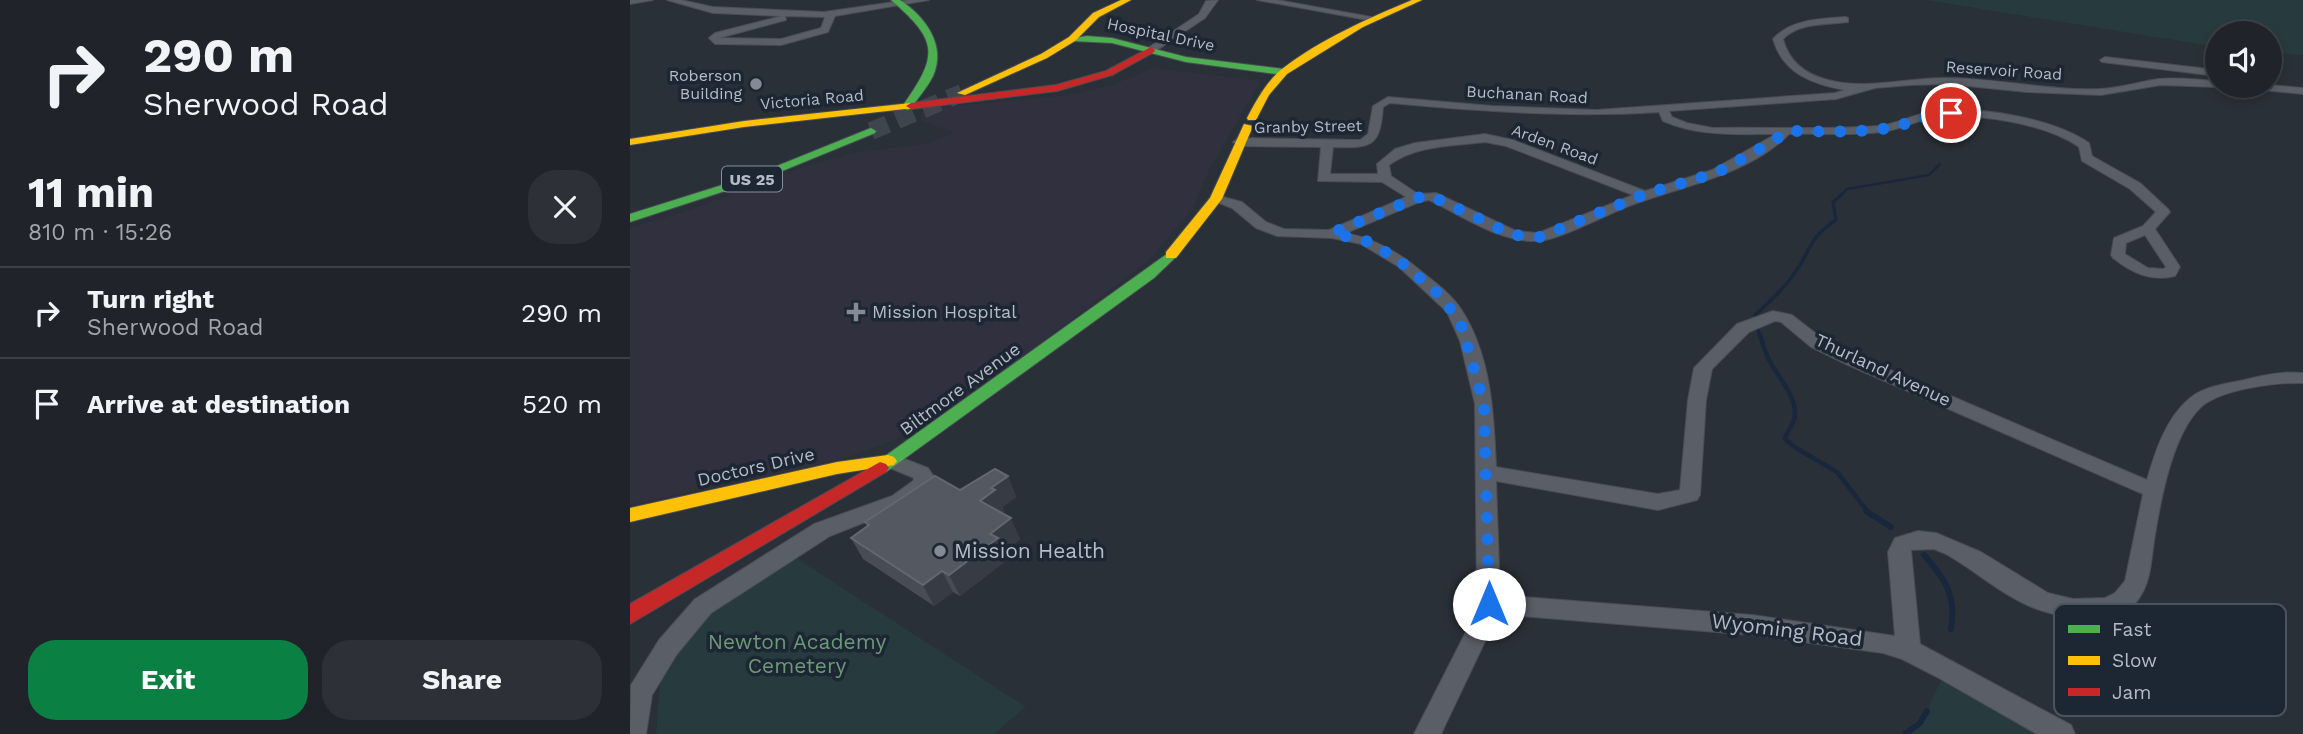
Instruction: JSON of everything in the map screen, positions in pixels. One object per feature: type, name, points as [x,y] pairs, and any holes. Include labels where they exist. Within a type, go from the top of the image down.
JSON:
[{"type":"main road","points":[[962,93],[1044,56],[1072,39],[1096,15],[1127,0]]},
{"type":"main road","name":"Biltmore Avenue","points":[[630,615],[892,461],[1149,275],[1176,251],[1216,199],[1239,142],[1281,75],[1373,18],[1418,0]]},
{"type":"main road","points":[[899,2],[926,29],[930,37],[932,59],[929,73],[907,107]]},
{"type":"main road","name":"Hospital Drive","points":[[1072,39],[1090,37],[1119,40],[1147,56],[1281,75]]},
{"type":"main road","name":"Victoria Road","points":[[630,142],[744,124],[997,97],[1027,97],[1085,88],[1120,77],[1147,56]]},
{"type":"main road","name":"US 25","points":[[630,218],[761,176],[871,131]]},
{"type":"main road","name":"Doctors Drive","points":[[630,515],[837,468],[892,461]]},
{"type":"street","points":[[630,2],[649,0]]},
{"type":"street","points":[[671,0],[713,10],[793,14],[831,14],[925,0]]},
{"type":"street","points":[[1147,56],[1202,16],[1209,3],[1214,0]]},
{"type":"street","points":[[1261,0],[1373,18]]},
{"type":"street","points":[[793,14],[768,24],[718,35],[715,41],[791,41],[825,30],[831,14]]},
{"type":"street","points":[[1845,20],[1811,24],[1788,31],[1778,38],[1779,46],[1798,71],[1807,78],[1860,89]]},
{"type":"street","points":[[2105,60],[2205,72]]},
{"type":"street","name":"Reservoir Road","points":[[1663,109],[1836,96],[1860,89],[1910,82],[1948,81],[2101,92],[2161,82],[2205,84]]},
{"type":"street","points":[[2282,81],[2303,83]]},
{"type":"street","points":[[2282,88],[2303,93]]},
{"type":"street","name":"Buchanan Road","points":[[1388,100],[1556,113],[1663,109]]},
{"type":"street","name":"Granby Street","points":[[1239,142],[1370,141],[1374,137],[1378,106],[1388,100]]},
{"type":"street","points":[[1663,109],[1667,119],[1684,127],[1713,131],[1880,129],[1899,126],[1921,117],[1951,113],[2058,130],[2077,138],[2085,146],[2086,158],[2151,198],[2163,212],[2148,229]]},
{"type":"street","points":[[1332,233],[1416,198],[1431,196],[1513,235],[1531,238],[1545,236],[1645,194],[1716,173],[1774,141],[1786,131]]},
{"type":"street","name":"Arden Road","points":[[1385,178],[1383,164],[1399,152],[1436,142],[1486,138],[1522,148],[1645,194]]},
{"type":"street","points":[[1328,143],[1323,178],[1385,178],[1416,198]]},
{"type":"street","points":[[1216,199],[1237,205],[1261,225],[1282,233],[1332,233],[1359,239],[1387,253],[1427,284],[1454,311],[1468,341],[1482,391],[1489,604],[1484,621],[1427,734]]},
{"type":"street","name":"Thurland Avenue","points":[[1486,472],[1658,502],[1690,495],[1697,400],[1703,368],[1743,328],[1773,316],[1786,318],[1817,343],[1829,349],[2152,490]]},
{"type":"street","points":[[2115,604],[2130,593],[2138,574],[2152,490],[2182,417],[2197,401],[2228,389],[2262,381],[2303,377]]},
{"type":"street","points":[[633,734],[640,693],[667,647],[703,606],[822,530],[891,506],[921,486],[925,478],[921,473],[892,461]]},
{"type":"street","points":[[1908,650],[1899,552],[1903,544],[1920,538],[1944,543],[2029,594],[2054,604]]},
{"type":"street","name":"Wyoming Road","points":[[1489,604],[1752,625],[1858,638],[1908,650],[2062,734]]},
{"type":"shaded area","name":"Mission Hospital","points":[[1153,68],[1261,81],[1211,166],[1191,211],[1147,262],[1016,362],[896,440],[840,460],[630,505],[630,228],[695,208],[803,167],[853,153],[929,143],[954,132],[922,122],[921,112],[931,108],[1070,95],[1112,85]]},
{"type":"green space","points":[[1926,0],[2303,0],[2303,55],[2282,53],[2282,21],[2205,21],[2205,45]]},
{"type":"green space","name":"Newton Academy Cemetery","points":[[796,558],[1026,707],[993,734],[656,734],[660,683],[697,623]]},
{"type":"green space","points":[[1946,669],[2062,734],[1901,734],[1927,711]]},
{"type":"building","name":"Mission Health","points":[[995,469],[1008,476],[991,488],[995,490],[980,501],[1011,518],[990,534],[998,538],[949,575],[942,571],[923,585],[851,538],[869,525],[865,522],[935,476],[960,490]]},
{"type":"waterway","points":[[1840,196],[1847,189],[1929,175],[1940,164]]},
{"type":"waterway","points":[[1755,315],[1787,283],[1816,237],[1836,220],[1833,202],[1840,196]]},
{"type":"waterway","points":[[1758,330],[1760,337]]},
{"type":"waterway","points":[[1760,335],[1768,358],[1790,394],[1794,407],[1794,421],[1785,439],[1837,472],[1868,512]]},
{"type":"waterway","points":[[1866,511],[1891,527]]},
{"type":"waterway","points":[[1924,555],[1938,572],[1951,597],[1951,629]]},
{"type":"waterway","points":[[1905,734],[1920,723],[1927,711]]},
{"type":"tunnel","points":[[871,131],[962,93]]},
{"type":"traffic: fast","points":[[895,0],[919,20],[930,38],[932,48],[933,59],[929,74],[907,107]]},
{"type":"traffic: fast","points":[[1072,39],[1112,40],[1186,60],[1284,72]]},
{"type":"traffic: fast","points":[[630,218],[761,176],[871,131]]},
{"type":"traffic: fast","points":[[880,468],[1149,275],[1171,255]]},
{"type":"traffic: slow","points":[[962,93],[1044,56],[1072,39],[1096,15],[1127,0]]},
{"type":"traffic: slow","points":[[1252,118],[1265,94],[1284,72],[1360,25],[1418,0]]},
{"type":"traffic: slow","points":[[630,142],[744,124],[911,106]]},
{"type":"traffic: slow","points":[[1171,255],[1216,199],[1248,126]]},
{"type":"traffic: slow","points":[[630,515],[837,468],[888,461]]},
{"type":"traffic: jam","points":[[911,106],[1057,88],[1109,73],[1151,50]]},
{"type":"traffic: jam","points":[[630,615],[880,468]]},
{"type":"place","name":"Roberson Building","points":[[756,84]]},
{"type":"place","name":"Mission Hospital","points":[[856,312]]},
{"type":"place","name":"Mission Health","points":[[940,551]]},
{"type":"route","points":[[1489,604],[1484,404],[1461,324],[1442,297],[1396,258],[1366,241],[1332,233],[1416,198],[1431,196],[1513,235],[1540,237],[1645,194],[1716,173],[1774,141],[1786,131],[1880,129],[1899,126],[1921,117],[1951,113]]}]
